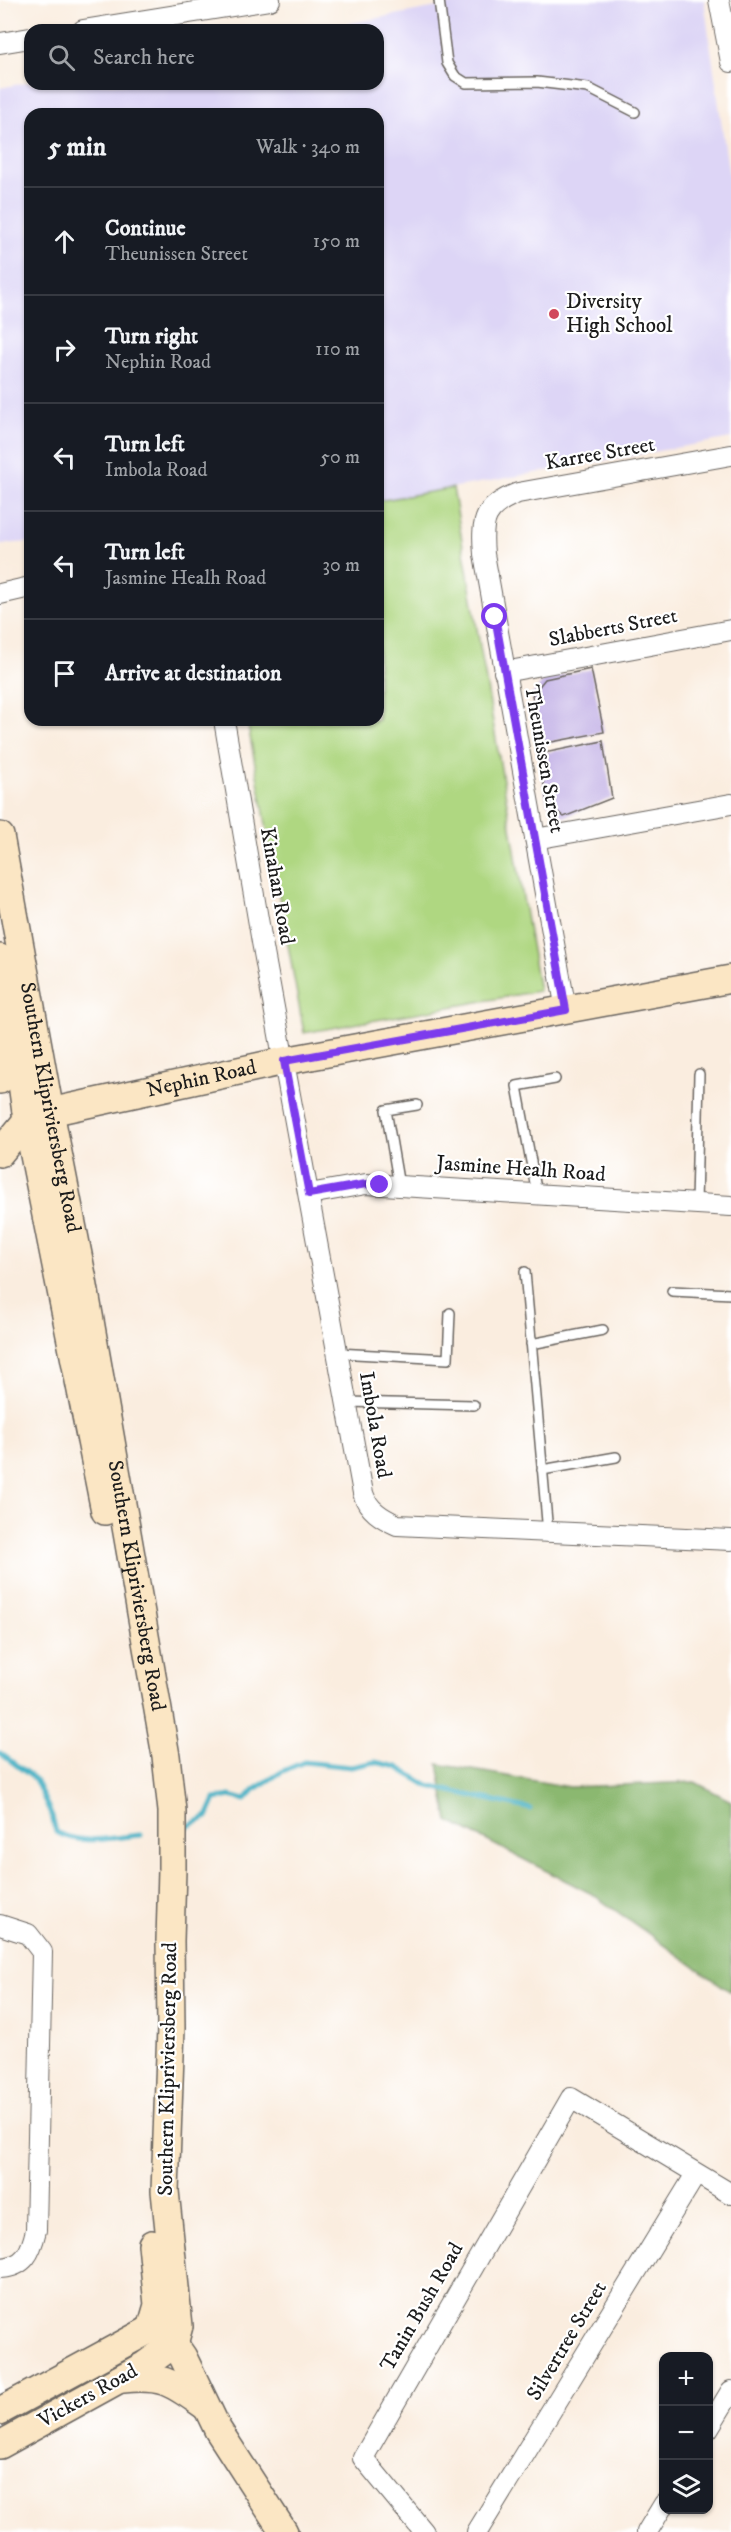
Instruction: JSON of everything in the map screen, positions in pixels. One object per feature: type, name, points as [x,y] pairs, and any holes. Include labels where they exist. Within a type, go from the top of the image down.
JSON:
[{"type":"main road","name":"Southern Klipriviersberg Road","points":[[0,836],[38,1116],[94,1408],[166,1756],[172,1811],[171,2039],[165,2191],[167,2227],[178,2307],[179,2326],[174,2344]]},
{"type":"main road","name":"Southern Klipriviersberg Road","points":[[0,958],[7,996],[38,1116]]},
{"type":"main road","name":"Nephin Road","points":[[38,1116],[284,1061],[731,979]]},
{"type":"main road","points":[[0,1080],[7,1021],[7,996]]},
{"type":"main road","points":[[0,1153],[38,1116]]},
{"type":"main road","name":"Southern Klipriviersberg Road","points":[[94,1408],[144,1704],[158,1808],[149,2179],[158,2294],[157,2313],[151,2329]]},
{"type":"main road","points":[[151,2329],[174,2344],[183,2357],[206,2407],[260,2497],[284,2532]]},
{"type":"main road","name":"Vickers Road","points":[[0,2411],[151,2329]]},
{"type":"main road","name":"Vickers Road","points":[[0,2445],[145,2365],[174,2344]]},
{"type":"main road","points":[[120,2379],[154,2377],[170,2382],[206,2407]]},
{"type":"street","points":[[110,24],[193,6],[270,0]]},
{"type":"street","points":[[720,0],[731,62]]},
{"type":"street","points":[[0,43],[24,39]]},
{"type":"street","name":"Karree Street","points":[[485,516],[499,502],[518,493],[731,454]]},
{"type":"street","name":"Theunissen Street","points":[[485,516],[482,533],[484,554],[566,1010]]},
{"type":"street","points":[[0,594],[24,588]]},
{"type":"street","name":"Slabberts Street","points":[[504,672],[731,630]]},
{"type":"street","name":"Kinahan Road","points":[[225,726],[284,1061]]},
{"type":"street","points":[[535,839],[731,804]]},
{"type":"street","name":"Imbola Road","points":[[284,1061],[365,1498],[378,1515],[397,1525],[731,1540]]},
{"type":"street","name":"Jasmine Healh Road","points":[[309,1194],[366,1184],[731,1206]]},
{"type":"street","points":[[0,1925],[28,1934],[42,1952],[36,2230],[32,2249],[24,2260],[13,2267],[0,2268]]},
{"type":"street","name":"Tanin Bush Road","points":[[424,2532],[363,2458],[571,2098],[696,2174]]},
{"type":"street","points":[[696,2174],[731,2194]]},
{"type":"street","name":"Silvertree Street","points":[[477,2532],[696,2174]]},
{"type":"street","points":[[713,2421],[731,2391]]},
{"type":"street","points":[[647,2532],[659,2511]]},
{"type":"lane","points":[[439,0],[447,63],[455,76],[466,83],[537,82],[588,88],[635,112]]},
{"type":"lane","points":[[696,1204],[699,1074]]},
{"type":"lane","points":[[537,1194],[518,1086],[555,1079]]},
{"type":"lane","points":[[399,1186],[386,1110],[417,1105]]},
{"type":"lane","points":[[525,1272],[548,1533]]},
{"type":"lane","points":[[672,1291],[731,1294]]},
{"type":"lane","points":[[338,1353],[448,1359],[450,1312]]},
{"type":"lane","points":[[531,1344],[603,1330]]},
{"type":"lane","points":[[346,1402],[474,1405]]},
{"type":"lane","points":[[542,1470],[616,1457]]},
{"type":"shaded area","name":"Diversity High School","points":[[475,0],[704,0],[731,190],[731,438],[384,500],[384,108],[24,108],[24,542],[0,544],[0,88],[24,83],[24,90],[384,90],[384,24],[345,24]]},
{"type":"green space","points":[[453,488],[539,991],[304,1033],[248,726],[384,726],[384,500]]},
{"type":"green space","points":[[438,1764],[570,1787],[695,1782],[731,1801],[731,1992],[592,1894],[448,1821]]},
{"type":"building","points":[[591,669],[604,732],[541,744],[532,695],[545,679]]},
{"type":"building","points":[[603,741],[612,798],[564,817],[547,803],[539,754]]},
{"type":"waterway","points":[[0,1753],[35,1779],[52,1816],[56,1832],[86,1840],[141,1835]]},
{"type":"waterway","points":[[186,1827],[207,1817],[215,1799],[230,1796],[245,1800],[255,1789],[283,1771],[304,1762],[351,1767],[375,1762],[397,1767],[428,1786],[531,1809]]},
{"type":"place","name":"Diversity High School","points":[[554,314]]},
{"type":"route","points":[[380,1185],[366,1184],[309,1194],[284,1061],[566,1010],[495,617]]}]
